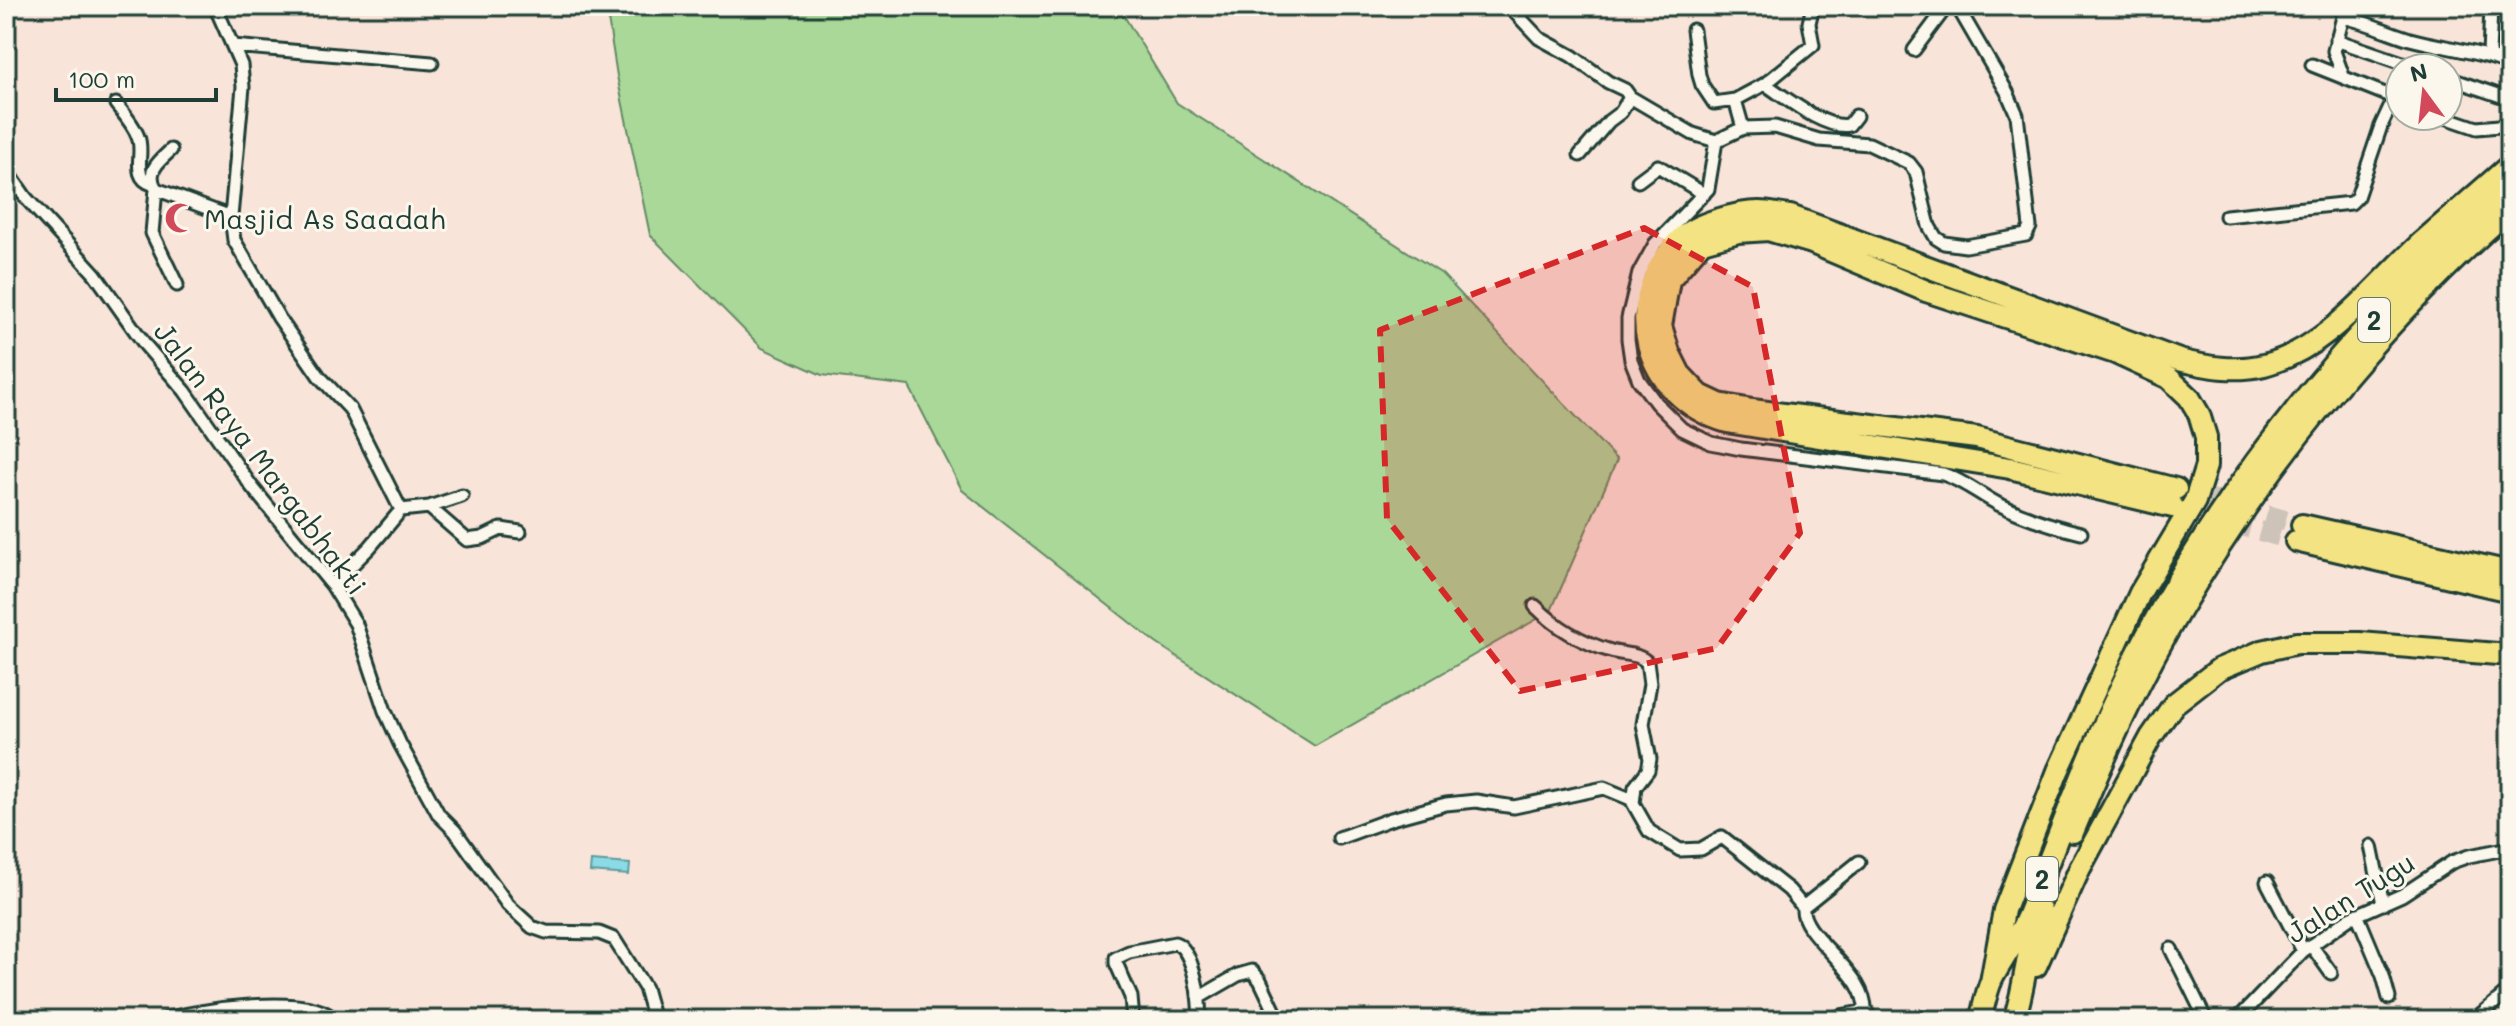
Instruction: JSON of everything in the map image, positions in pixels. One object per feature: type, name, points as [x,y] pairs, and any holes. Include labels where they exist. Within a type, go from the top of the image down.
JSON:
[{"type":"highway","points":[[1991,982],[2004,910],[2058,771],[2140,593],[2185,523],[2195,501],[2206,466],[2206,437],[2199,414],[2189,397],[2169,378],[2115,353],[1926,291],[1812,243],[1768,230],[1738,232],[1702,242],[1669,280],[1661,326],[1680,374],[1700,395],[1719,404],[1977,438],[2174,498],[1710,417],[1681,399],[1654,364],[1646,340],[1645,320],[1647,296],[1655,272],[1681,237],[1703,224],[1758,212],[1790,216],[2179,360],[2210,367],[2250,368],[2284,359],[2307,347],[2510,165]]},
{"type":"highway","name":"2","points":[[1980,1020],[1991,982],[2028,918],[2089,775],[2201,543],[2253,467],[2323,378],[2453,236],[2510,186]]},
{"type":"highway","name":"2","points":[[2173,606],[2335,392],[2468,246],[2510,209]]},
{"type":"highway","points":[[2510,572],[2299,533],[2510,591]]},
{"type":"highway","points":[[2024,991],[2080,868],[2151,737],[2174,704],[2219,669],[2262,651],[2297,643],[2360,643],[2510,655]]},
{"type":"highway","name":"2","points":[[2014,1020],[2024,991],[2036,923],[2089,775]]},
{"type":"street","points":[[215,6],[241,65],[243,87],[231,217],[234,240],[267,298],[319,376],[350,409],[401,510]]},
{"type":"street","points":[[1509,6],[1539,38],[1693,134],[1716,141],[1743,128],[1775,127],[1825,141],[1869,144],[1909,163],[1916,172],[1929,226],[1936,238],[1944,243],[1966,246],[2026,235],[2030,227],[2017,115],[1957,6]]},
{"type":"street","points":[[1693,30],[1702,85],[1714,103],[1735,100],[1765,84],[1813,45],[1809,23],[1813,6]]},
{"type":"street","points":[[1914,50],[1947,6]]},
{"type":"street","points":[[2489,55],[2491,6]]},
{"type":"street","points":[[2343,76],[2334,51],[2342,12],[2409,39],[2489,55],[2510,64]]},
{"type":"street","points":[[2336,40],[2384,57]]},
{"type":"street","points":[[233,46],[432,63]]},
{"type":"street","points":[[2312,65],[2384,93]]},
{"type":"street","points":[[2464,83],[2510,99]]},
{"type":"street","points":[[1765,84],[1815,116],[1839,127],[1849,125],[1856,116]]},
{"type":"street","points":[[1580,155],[1609,121],[1621,112],[1630,97]]},
{"type":"street","points":[[1735,100],[1743,128]]},
{"type":"street","points":[[116,104],[138,137],[141,147],[139,174],[145,182],[231,217]]},
{"type":"street","points":[[2226,216],[2317,209],[2355,201],[2384,121]]},
{"type":"street","points":[[2464,124],[2477,128],[2510,125]]},
{"type":"street","points":[[1716,141],[1708,189],[1655,244],[1639,273],[1628,318],[1631,360],[1639,380],[1656,403],[1682,429],[1711,443],[1943,474],[1963,481],[2009,508],[2048,525],[2081,533]]},
{"type":"street","points":[[171,150],[153,168],[152,233],[177,285]]},
{"type":"street","points":[[1638,181],[1658,166],[1704,194]]},
{"type":"street","name":"Jalan Raya Margabhakti","points":[[6,169],[26,198],[95,274],[146,346],[185,391],[252,487],[332,585],[356,624],[385,711],[400,744],[439,815],[455,831],[508,905],[532,927],[546,932],[599,933],[614,939],[645,988],[654,1020]]},
{"type":"street","points":[[332,585],[401,510],[429,507],[462,496]]},
{"type":"street","points":[[429,507],[467,540],[482,538],[501,529],[520,532]]},
{"type":"street","points":[[1535,606],[1561,628],[1586,642],[1610,651],[1638,656],[1647,662],[1650,684],[1643,724],[1650,759],[1648,770],[1635,787],[1633,800],[1645,825],[1664,842],[1680,850],[1693,851],[1707,847],[1722,837],[1789,890],[1803,907],[1806,924],[1840,960],[1865,1001],[1865,1016],[1840,1016]]},
{"type":"street","points":[[1339,838],[1446,804],[1476,801],[1514,807],[1604,788],[1633,800]]},
{"type":"street","points":[[2371,846],[2383,904]]},
{"type":"street","name":"Jalan Tugu","points":[[2237,1020],[2307,948],[2357,914],[2402,895],[2452,862],[2510,848]]},
{"type":"street","points":[[1803,907],[1859,862]]},
{"type":"street","points":[[2267,882],[2307,948],[2331,973]]},
{"type":"street","points":[[2357,914],[2389,998]]},
{"type":"street","points":[[1133,1020],[1131,997],[1116,958],[1179,944],[1184,948],[1198,983],[1199,1020]]},
{"type":"street","points":[[2171,949],[2206,1020]]},
{"type":"street","points":[[1200,997],[1238,975],[1252,971],[1260,980],[1279,1020]]},
{"type":"street","points":[[2474,1020],[2510,990]]},
{"type":"street","points":[[164,1020],[251,1005],[322,1011],[334,1020]]},
{"type":"highlighted area","points":[[1644,228],[1753,287],[1800,533],[1717,648],[1520,691],[1387,519],[1380,330]]},
{"type":"green space","points":[[606,6],[1118,6],[1177,103],[1442,274],[1617,460],[1551,611],[1315,746],[1156,643],[962,490],[909,386],[822,375],[762,348],[650,235],[617,76]]},
{"type":"water","points":[[591,861],[630,864],[629,875],[590,872]]},
{"type":"tunnel","points":[[2180,490],[2302,525]]},
{"type":"tunnel","points":[[2173,507],[2296,541]]},
{"type":"place","name":"Masjid As Saadah","points":[[180,218]]}]
